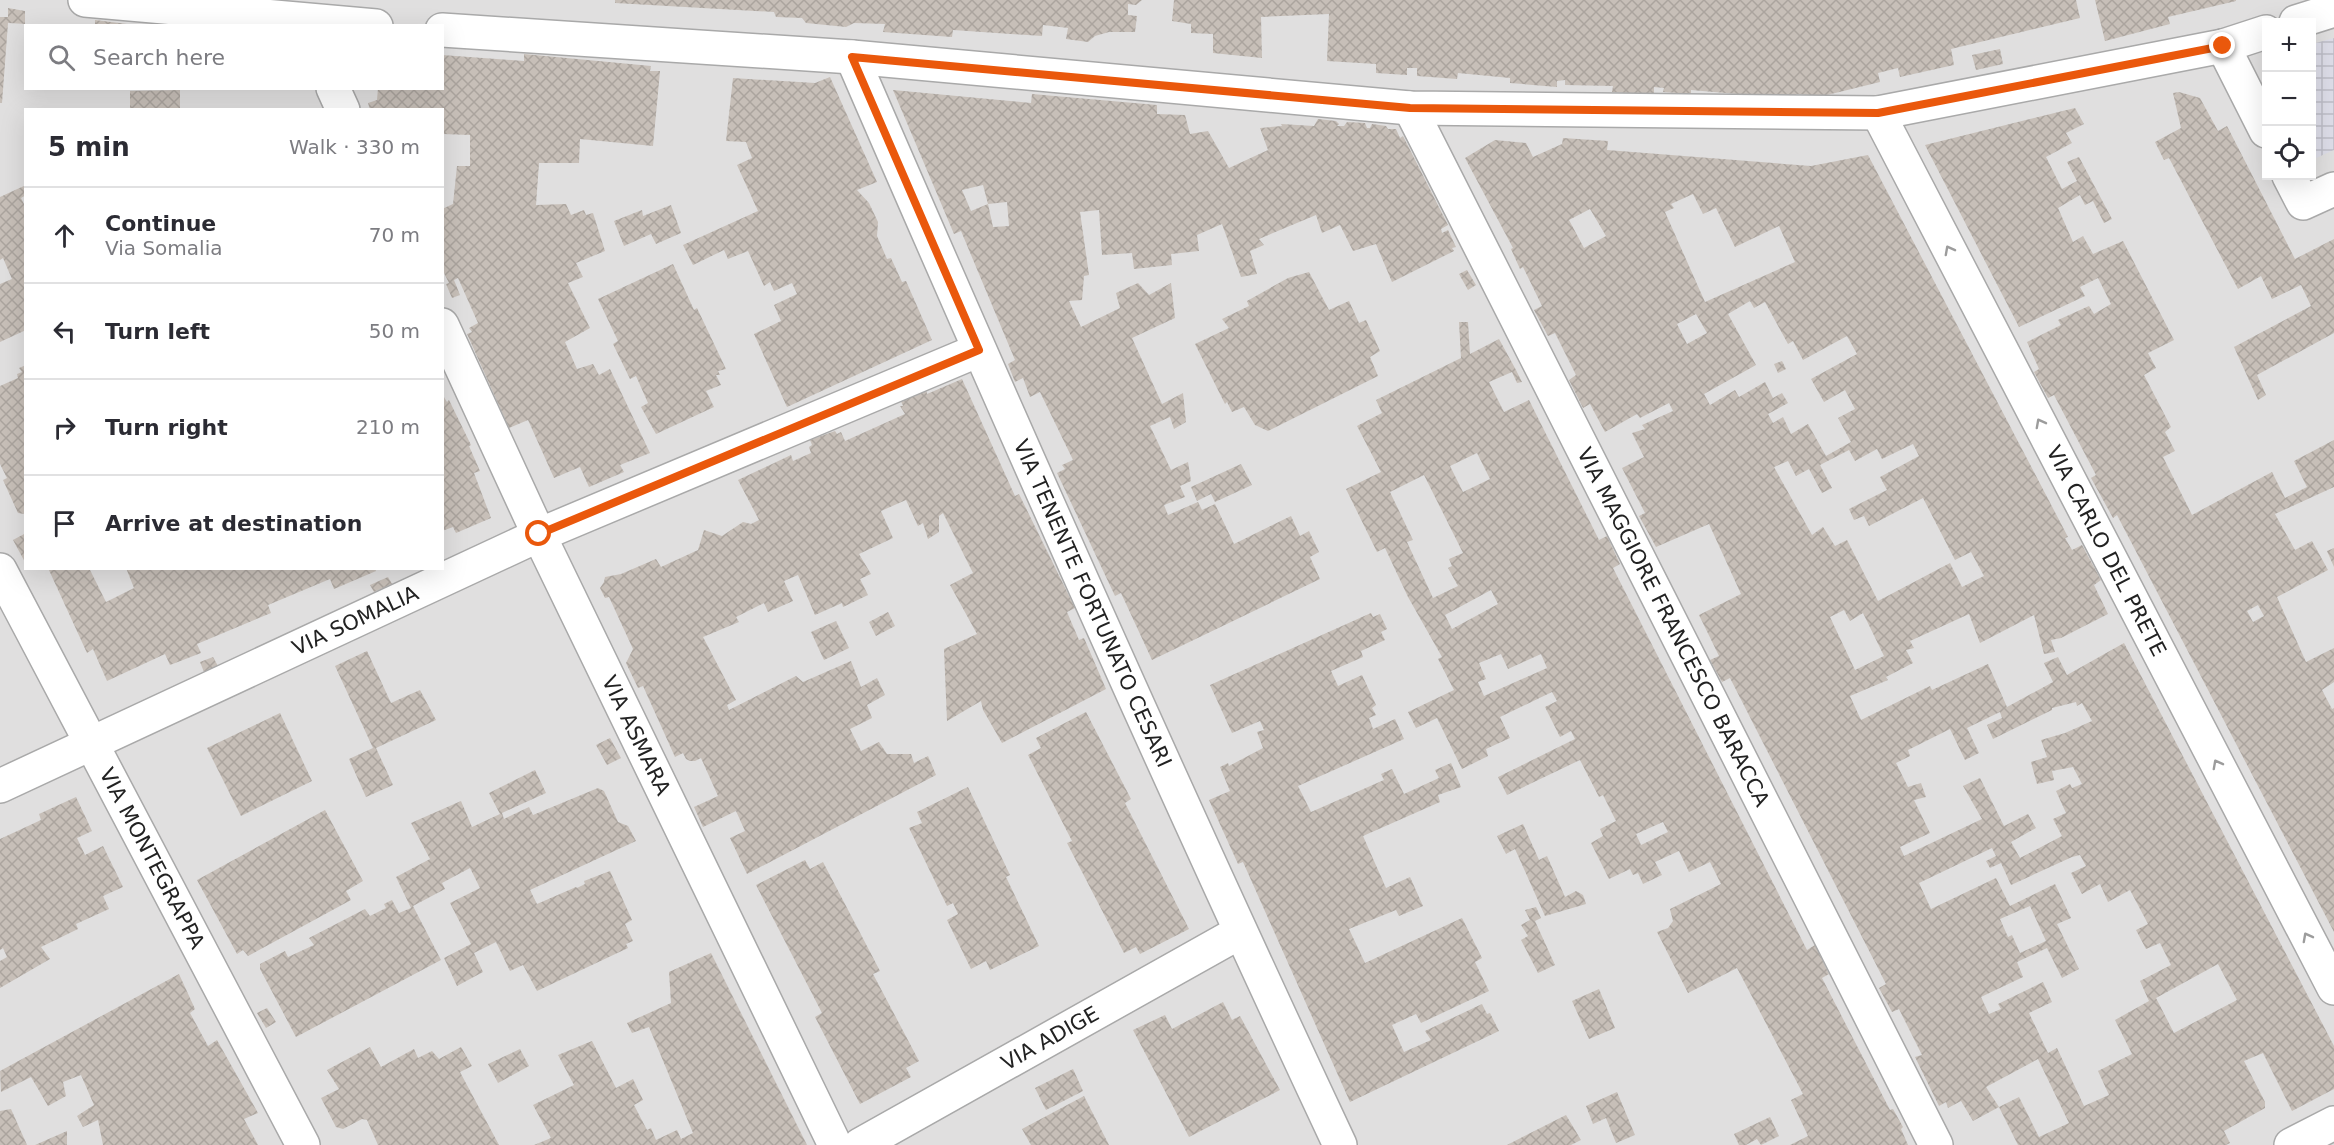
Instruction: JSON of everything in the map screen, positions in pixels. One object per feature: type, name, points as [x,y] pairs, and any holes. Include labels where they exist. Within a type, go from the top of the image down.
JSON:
[{"type":"street","points":[[85,0],[327,24]]},
{"type":"street","points":[[2309,18],[2334,10]]},
{"type":"street","points":[[444,30],[852,57],[1410,108],[1878,113],[2223,46],[2262,33]]},
{"type":"street","points":[[2223,46],[2263,126]]},
{"type":"street","name":"VIA TENENTE FORTUNATO CESARI","points":[[852,57],[979,350],[1240,932],[1340,1145]]},
{"type":"street","points":[[334,90],[342,108]]},
{"type":"street","name":"VIA MAGGIORE FRANCESCO BARACCA","points":[[1410,108],[1936,1145]]},
{"type":"street","name":"VIA CARLO DEL PRETE","points":[[1878,113],[2334,988]]},
{"type":"street","points":[[2291,180],[2303,203],[2334,189]]},
{"type":"street","name":"VIA ASMARA","points":[[444,329],[539,534],[835,1145]]},
{"type":"street","name":"VIA SOMALIA","points":[[0,786],[539,534],[979,350]]},
{"type":"street","name":"VIA MONTEGRAPPA","points":[[0,570],[303,1145]]},
{"type":"street","name":"VIA ADIGE","points":[[860,1145],[1240,932]]},
{"type":"street","points":[[2291,1145],[2334,1123]]},
{"type":"shaded area","points":[[0,0],[2334,0],[2334,1145],[0,1145]]},
{"type":"shaded area","points":[[2334,38],[2334,150],[2316,158],[2316,72],[2316,43]]},
{"type":"building","points":[[615,0],[1142,0],[1136,5],[1128,4],[1128,15],[1137,16],[1135,32],[1109,32],[1095,36],[1088,42],[1066,39],[1068,28],[1043,25],[1042,36],[953,30],[952,37],[883,32],[885,24],[854,23],[846,27],[806,23],[802,18],[776,17],[774,12],[615,3]]},
{"type":"building","points":[[1174,0],[2076,0],[2080,18],[1951,49],[1954,65],[1900,77],[1898,68],[1878,73],[1880,82],[1823,96],[1796,94],[1796,99],[1691,90],[1691,94],[1663,92],[1664,88],[1654,87],[1654,95],[1612,92],[1613,86],[1565,85],[1565,80],[1557,81],[1557,87],[1510,83],[1510,78],[1458,73],[1457,79],[1417,76],[1417,68],[1407,68],[1407,75],[1376,73],[1376,64],[1327,61],[1329,14],[1261,17],[1262,58],[1213,53],[1213,34],[1191,33],[1191,24],[1172,21]]},
{"type":"building","points":[[2095,0],[2236,1],[2168,17],[2170,24],[2105,41]]},
{"type":"building","points":[[8,8],[25,11],[25,24],[8,23],[2,103],[0,103],[0,17],[8,17]]},
{"type":"building","points":[[95,20],[127,24],[95,24]]},
{"type":"building","points":[[2000,49],[2003,64],[1976,70],[1972,55]]},
{"type":"building","points":[[524,54],[651,66],[650,71],[660,71],[653,146],[580,139],[579,163],[539,163],[536,205],[566,204],[571,215],[584,210],[586,215],[593,213],[605,251],[576,263],[583,277],[568,283],[590,328],[565,342],[577,369],[593,364],[599,375],[610,369],[650,453],[620,465],[624,472],[589,487],[580,467],[554,478],[528,420],[509,428],[467,334],[472,332],[469,328],[478,323],[458,278],[454,280],[460,295],[452,298],[446,284],[449,283],[444,273],[444,208],[453,204],[457,166],[470,166],[470,135],[444,134],[444,108],[369,108],[368,103],[377,100],[378,90],[444,90],[444,55],[524,61]]},
{"type":"building","points":[[830,77],[877,182],[857,190],[869,203],[878,222],[877,236],[887,259],[891,258],[902,282],[906,281],[932,340],[787,407],[754,334],[781,321],[774,305],[797,294],[792,283],[774,291],[770,282],[764,286],[748,251],[728,259],[724,250],[693,265],[683,245],[758,211],[737,165],[752,158],[746,142],[726,141],[733,78],[815,83]]},
{"type":"building","points":[[180,90],[180,108],[130,108],[130,91]]},
{"type":"building","points":[[893,90],[1031,103],[1032,94],[1157,105],[1157,114],[1185,115],[1190,134],[1208,131],[1229,168],[1268,150],[1260,128],[1282,126],[1281,124],[1314,126],[1318,119],[1336,121],[1339,124],[1337,126],[1344,126],[1347,122],[1365,123],[1367,128],[1370,128],[1372,124],[1396,129],[1400,138],[1403,136],[1448,225],[1441,229],[1442,233],[1448,230],[1456,247],[1452,248],[1454,251],[1392,282],[1376,244],[1353,251],[1340,225],[1322,233],[1316,215],[1259,239],[1264,245],[1250,251],[1257,274],[1241,277],[1222,224],[1197,235],[1199,251],[1171,254],[1172,265],[1134,269],[1132,253],[1102,255],[1099,210],[1080,212],[1089,275],[1084,276],[1082,300],[1069,301],[1081,327],[1120,308],[1116,293],[1138,283],[1149,295],[1171,283],[1175,318],[1132,338],[1162,404],[1183,393],[1186,422],[1174,429],[1170,417],[1150,426],[1171,470],[1188,462],[1191,481],[1180,486],[1185,497],[1164,505],[1168,515],[1198,502],[1202,510],[1215,504],[1234,544],[1291,516],[1300,536],[1309,531],[1319,552],[1310,557],[1320,579],[1152,660],[1121,593],[1115,596],[1057,473],[1065,469],[1062,465],[1073,460],[1040,392],[1030,397],[1023,378],[1015,382],[1008,364],[1015,360],[961,231],[954,234]],"holes":[[[983,185],[988,204],[971,211],[962,190]],[[1007,202],[1009,226],[993,227],[988,204]]]},
{"type":"building","points":[[2179,92],[2200,98],[2218,131],[2227,126],[2295,259],[2334,239],[2334,333],[2257,375],[2266,395],[2258,400],[2234,347],[2311,306],[2301,285],[2272,299],[2261,276],[2238,289],[2169,158],[2164,160],[2155,142],[2181,128],[2173,93]]},
{"type":"building","points":[[2075,108],[2084,124],[2066,133],[2072,143],[2046,157],[2062,189],[2077,181],[2067,162],[2079,157],[2112,219],[2104,223],[2093,201],[2085,205],[2080,195],[2058,208],[2073,242],[2083,236],[2093,254],[2123,241],[2174,340],[2148,353],[2156,368],[2144,375],[2171,427],[2165,432],[2175,451],[2163,457],[2192,515],[2272,472],[2285,498],[2307,487],[2294,461],[2334,440],[2334,487],[2275,514],[2295,550],[2312,541],[2328,570],[2277,597],[2306,662],[2334,648],[2334,682],[2322,690],[2332,709],[2334,708],[2334,932],[2117,515],[2113,518],[2091,478],[2096,475],[2054,395],[2048,398],[2034,372],[2039,369],[2027,342],[2061,325],[2058,320],[2089,306],[2094,314],[2111,304],[2098,278],[2080,287],[2085,296],[2019,327],[1925,145]],"holes":[[[2258,605],[2264,616],[2253,622],[2247,611]]]},
{"type":"building","points":[[1563,138],[1608,141],[1607,150],[1811,166],[1868,155],[2068,537],[2065,538],[2072,550],[2082,545],[2101,580],[2094,585],[2108,614],[2061,638],[2051,640],[2055,652],[2044,654],[2034,615],[1980,643],[1969,614],[1910,641],[1914,648],[1906,650],[1913,663],[1886,677],[1888,680],[1850,696],[1861,720],[1930,686],[1932,690],[1988,664],[2007,707],[2053,682],[2044,663],[2058,657],[2067,675],[2124,643],[2334,1046],[2334,1089],[2292,1111],[2263,1053],[2244,1061],[2265,1102],[2265,1108],[2224,1131],[2230,1143],[2226,1145],[2018,1145],[1999,1107],[1973,1121],[1961,1101],[1948,1108],[1946,1102],[1939,1106],[1915,1057],[1922,1055],[1899,1009],[1892,1012],[1879,988],[1886,984],[1730,678],[1722,682],[1710,660],[1719,656],[1699,615],[1741,594],[1709,524],[1656,547],[1639,516],[1645,513],[1622,468],[1644,457],[1632,433],[1645,429],[1642,425],[1673,411],[1669,403],[1640,418],[1637,414],[1605,432],[1590,404],[1583,408],[1569,380],[1576,375],[1555,333],[1548,336],[1534,310],[1542,306],[1523,267],[1520,269],[1511,249],[1513,248],[1465,158],[1495,140],[1526,143],[1533,157],[1562,144]],"holes":[[[1693,194],[1703,214],[1716,208],[1735,247],[1779,226],[1795,262],[1705,302],[1665,212],[1674,208],[1671,204]],[[1590,209],[1606,236],[1584,248],[1569,220]],[[1750,301],[1754,308],[1765,302],[1788,344],[1793,341],[1803,360],[1847,336],[1857,354],[1811,379],[1824,402],[1845,390],[1855,409],[1838,418],[1851,442],[1826,456],[1808,424],[1791,434],[1783,417],[1773,423],[1768,414],[1788,403],[1782,393],[1773,398],[1765,382],[1739,397],[1735,390],[1710,405],[1704,394],[1756,365],[1728,314]],[[1696,314],[1707,333],[1687,344],[1677,324]],[[1913,444],[1919,456],[1880,477],[1887,490],[1849,509],[1854,520],[1864,516],[1869,526],[1923,498],[1955,560],[1971,552],[1984,576],[1962,587],[1950,563],[1878,601],[1847,540],[1835,546],[1823,527],[1812,535],[1774,467],[1788,461],[1796,476],[1809,469],[1822,493],[1832,488],[1820,465],[1849,450],[1855,461],[1877,449],[1882,459]],[[1844,610],[1850,621],[1863,613],[1884,656],[1855,670],[1830,617]],[[2076,702],[2077,706],[2082,703],[2092,721],[2065,733],[2041,740],[2047,757],[2031,762],[2037,784],[2054,780],[2052,771],[2073,767],[2082,784],[2072,788],[2070,784],[2056,791],[2066,813],[2053,819],[2062,836],[2020,858],[2011,842],[2036,828],[2028,814],[2004,826],[1980,778],[1963,786],[1982,819],[1904,856],[1900,847],[1930,833],[1914,800],[1926,797],[1921,783],[1908,787],[1896,763],[1910,756],[1908,750],[1950,729],[1965,760],[1979,753],[1967,728],[2000,712],[2002,718],[1987,725],[1993,739],[2052,708]],[[1992,848],[1996,856],[1986,861],[1990,868],[2001,863],[2011,885],[2080,855],[2086,866],[2071,873],[2082,894],[2100,884],[2108,902],[2130,890],[2148,924],[2136,930],[2146,949],[2160,943],[2171,965],[2140,981],[2149,1001],[2115,1020],[2132,1054],[2098,1071],[2109,1095],[2084,1106],[2057,1048],[2048,1053],[2029,1013],[2052,1002],[2043,982],[1998,1004],[2001,1009],[1989,1014],[1981,997],[2023,977],[2017,962],[2047,948],[2062,978],[2079,969],[2057,924],[2071,918],[2055,884],[2010,906],[1996,878],[1931,909],[1919,883]],[[2030,906],[2046,941],[2020,953],[2012,935],[2008,937],[2000,919]],[[2218,964],[2237,1000],[2174,1033],[2156,998]],[[2038,1059],[2069,1123],[2039,1137],[2019,1097],[1999,1107],[1986,1087]]]},
{"type":"building","points":[[24,186],[24,196],[21,198],[24,204],[24,331],[0,342],[0,284],[12,279],[3,258],[0,260],[0,197]]},
{"type":"building","points":[[671,205],[681,233],[656,244],[651,234],[624,246],[614,221],[642,210],[643,216]]},
{"type":"building","points":[[673,264],[694,310],[697,308],[726,369],[718,371],[720,375],[716,375],[721,385],[706,391],[714,407],[656,434],[641,407],[648,403],[636,376],[630,379],[613,344],[618,341],[598,299]]},
{"type":"building","points":[[1467,270],[1476,285],[1468,290],[1459,274]]},
{"type":"building","points":[[1309,272],[1329,310],[1349,301],[1359,323],[1366,320],[1380,351],[1370,357],[1378,376],[1268,431],[1255,425],[1244,407],[1232,412],[1227,402],[1225,404],[1195,344],[1229,328],[1222,319],[1249,306],[1247,301],[1288,278]]},
{"type":"building","points":[[1459,322],[1468,322],[1470,354],[1499,339],[1522,382],[1517,383],[1512,372],[1489,382],[1504,412],[1529,400],[1599,540],[1607,536],[1620,564],[1613,568],[1807,950],[1815,945],[1829,974],[1822,978],[1890,1110],[1893,1109],[1903,1127],[1901,1129],[1908,1145],[1790,1145],[1808,1136],[1791,1100],[1803,1094],[1737,968],[1688,993],[1657,932],[1668,928],[1673,921],[1670,909],[1721,884],[1710,862],[1689,872],[1679,851],[1655,862],[1662,875],[1643,884],[1638,873],[1633,875],[1630,869],[1609,879],[1591,843],[1603,836],[1600,829],[1616,821],[1603,795],[1599,797],[1580,760],[1507,795],[1498,777],[1575,739],[1571,731],[1560,737],[1545,707],[1557,701],[1552,692],[1500,717],[1510,738],[1486,749],[1488,756],[1462,769],[1437,718],[1416,728],[1408,712],[1454,690],[1438,659],[1442,657],[1408,597],[1385,548],[1377,552],[1346,489],[1381,472],[1357,426],[1382,413],[1376,400],[1461,358]],"holes":[[[1477,453],[1490,479],[1463,492],[1450,466]],[[1424,475],[1463,553],[1449,559],[1452,566],[1448,568],[1458,586],[1433,598],[1407,542],[1413,540],[1390,492]],[[1491,590],[1498,604],[1452,629],[1445,615]],[[1501,654],[1508,669],[1541,654],[1547,668],[1484,696],[1478,682],[1486,679],[1479,663]],[[1663,822],[1668,832],[1641,845],[1636,834]]]},
{"type":"building","points":[[1782,361],[1786,369],[1778,373],[1774,364]]},
{"type":"building","points":[[24,366],[24,514],[18,513],[3,480],[7,478],[0,464],[0,386],[18,378],[17,374],[22,372],[19,368]]},
{"type":"building","points":[[962,379],[1015,496],[1019,494],[1075,608],[1067,612],[1079,640],[1084,638],[1106,689],[1002,743],[983,710],[981,701],[947,721],[944,649],[977,634],[950,585],[973,573],[943,513],[939,516],[939,532],[928,539],[923,523],[918,526],[906,500],[881,511],[893,538],[859,554],[871,574],[860,579],[868,595],[843,607],[842,603],[815,615],[798,575],[784,581],[793,601],[768,612],[764,603],[736,617],[739,622],[703,637],[736,700],[727,705],[729,710],[796,676],[803,682],[851,661],[861,687],[877,678],[885,695],[867,705],[872,718],[850,729],[861,751],[879,742],[887,754],[911,754],[914,763],[928,756],[936,775],[747,874],[730,838],[745,831],[736,811],[703,827],[694,807],[718,796],[701,758],[690,761],[683,753],[675,757],[643,686],[638,688],[626,663],[633,649],[609,597],[605,598],[600,588],[605,577],[621,574],[656,559],[661,567],[698,550],[704,530],[722,536],[743,522],[751,524],[759,520],[738,480],[791,455],[793,461],[811,453],[810,440],[835,431],[837,434],[841,432],[845,441],[905,414],[900,406],[903,406],[900,399],[926,388],[927,394]]},
{"type":"building","points":[[444,397],[447,402],[449,400],[471,445],[469,446],[480,471],[474,473],[491,518],[456,533],[453,527],[444,530]]},
{"type":"building","points":[[1241,464],[1252,485],[1215,502],[1211,494],[1197,501],[1191,487]]},
{"type":"building","points":[[24,534],[24,560],[13,540]]},
{"type":"building","points":[[2334,548],[2334,567],[2327,551]]},
{"type":"building","points":[[49,570],[90,570],[106,602],[134,588],[127,570],[376,571],[334,589],[330,579],[268,605],[271,613],[197,644],[201,653],[170,665],[165,654],[107,681],[93,649],[87,653]]},
{"type":"building","points":[[388,577],[392,584],[374,592],[370,585]]},
{"type":"building","points":[[888,612],[895,626],[876,636],[869,622]]},
{"type":"building","points":[[1371,613],[1373,617],[1380,614],[1387,629],[1381,632],[1385,640],[1361,651],[1363,657],[1331,671],[1338,686],[1362,675],[1376,705],[1372,708],[1376,715],[1369,718],[1373,729],[1395,719],[1404,739],[1298,786],[1311,812],[1384,780],[1381,774],[1392,769],[1404,794],[1439,778],[1435,770],[1451,763],[1461,787],[1438,795],[1440,802],[1363,836],[1386,888],[1410,877],[1423,906],[1399,916],[1396,910],[1349,929],[1365,963],[1462,918],[1482,958],[1475,962],[1489,991],[1421,1023],[1416,1014],[1392,1025],[1404,1052],[1431,1040],[1425,1031],[1482,1004],[1487,1014],[1490,1013],[1499,1031],[1350,1102],[1243,862],[1238,864],[1209,800],[1230,791],[1220,767],[1228,763],[1229,766],[1263,748],[1257,732],[1264,730],[1260,721],[1232,733],[1210,685]]},
{"type":"building","points":[[836,621],[849,648],[824,660],[811,632]]},
{"type":"building","points":[[367,651],[391,703],[420,690],[436,720],[376,748],[393,785],[366,797],[349,759],[373,748],[335,666]]},
{"type":"building","points":[[213,657],[218,666],[204,672],[200,662]]},
{"type":"building","points":[[1086,712],[1131,799],[1125,803],[1189,929],[1140,954],[1136,947],[1124,953],[1067,843],[1072,841],[1028,755],[1041,748],[1036,738]]},
{"type":"building","points":[[280,713],[312,781],[241,816],[207,748]]},
{"type":"building","points":[[610,738],[621,758],[607,765],[596,745]]},
{"type":"building","points":[[535,770],[546,793],[502,813],[504,819],[529,807],[533,815],[598,788],[604,791],[618,822],[628,826],[636,841],[530,890],[537,904],[577,888],[585,884],[584,881],[610,871],[632,920],[625,924],[633,941],[626,944],[628,948],[537,991],[523,965],[510,971],[496,942],[474,953],[483,972],[457,986],[444,958],[471,944],[450,903],[480,888],[470,868],[442,883],[445,889],[413,906],[441,960],[296,1037],[260,969],[260,964],[285,951],[288,957],[314,945],[309,938],[365,909],[370,916],[386,908],[384,904],[392,900],[399,913],[411,908],[396,877],[430,859],[411,823],[461,801],[472,827],[500,814],[489,793]]},
{"type":"building","points":[[968,787],[1010,875],[1006,877],[1039,946],[990,970],[986,961],[971,969],[947,920],[958,914],[953,903],[947,906],[909,828],[922,823],[917,812]]},
{"type":"building","points":[[76,797],[92,831],[77,838],[85,855],[103,846],[123,887],[103,896],[109,909],[76,924],[78,929],[41,947],[50,959],[0,988],[0,961],[7,957],[3,948],[0,950],[0,839],[41,820],[39,814]]},
{"type":"building","points":[[325,810],[363,881],[346,891],[351,900],[248,956],[243,950],[237,954],[197,880]]},
{"type":"building","points":[[1523,824],[1539,860],[1547,856],[1565,897],[1576,891],[1583,895],[1586,904],[1545,916],[1515,849],[1506,854],[1497,836]]},
{"type":"building","points":[[805,860],[810,869],[823,862],[880,971],[873,974],[919,1061],[906,1068],[911,1077],[860,1104],[815,1017],[822,1013],[756,885]]},
{"type":"building","points":[[1536,907],[1541,918],[1535,921],[1555,965],[1538,973],[1521,940],[1528,936],[1521,925],[1530,920],[1525,910]]},
{"type":"building","points":[[711,953],[807,1145],[534,1145],[551,1138],[533,1105],[574,1085],[558,1055],[592,1041],[616,1088],[633,1079],[643,1100],[634,1105],[647,1130],[651,1128],[656,1140],[677,1130],[681,1139],[693,1133],[649,1027],[632,1033],[627,1023],[671,1003],[669,972]]},
{"type":"building","points":[[179,974],[195,1009],[190,1013],[208,1046],[217,1040],[258,1113],[244,1119],[258,1145],[103,1145],[98,1120],[83,1127],[77,1116],[94,1105],[81,1075],[63,1082],[66,1096],[48,1106],[31,1077],[1,1092],[0,1071]]},
{"type":"building","points":[[1599,989],[1615,1028],[1589,1039],[1572,1001]]},
{"type":"building","points":[[1223,1002],[1232,1020],[1240,1016],[1280,1090],[1189,1137],[1133,1030],[1165,1015],[1172,1029]]},
{"type":"building","points":[[267,1008],[276,1022],[266,1028],[257,1013]]},
{"type":"building","points":[[370,1047],[381,1067],[414,1049],[418,1058],[432,1051],[439,1059],[461,1047],[472,1066],[460,1072],[499,1145],[378,1145],[367,1120],[362,1119],[343,1129],[336,1127],[321,1098],[339,1089],[327,1070]]},
{"type":"building","points":[[520,1049],[529,1066],[498,1083],[488,1064]]},
{"type":"building","points":[[1073,1069],[1083,1091],[1046,1110],[1035,1088]]},
{"type":"building","points":[[1617,1092],[1635,1135],[1616,1143],[1606,1118],[1593,1124],[1586,1106]]},
{"type":"building","points":[[1084,1096],[1109,1145],[1031,1145],[1022,1129]]},
{"type":"building","points":[[11,1109],[27,1145],[0,1145],[0,1111]]},
{"type":"building","points":[[1566,1115],[1581,1140],[1571,1145],[1507,1145]]},
{"type":"building","points":[[1770,1117],[1779,1136],[1761,1145],[1757,1139],[1746,1145],[1739,1145],[1734,1134]]},
{"type":"building","points":[[67,1131],[67,1145],[35,1145]]},
{"type":"route","points":[[539,534],[979,350],[852,57],[1410,108],[1878,113],[2223,46]]}]
